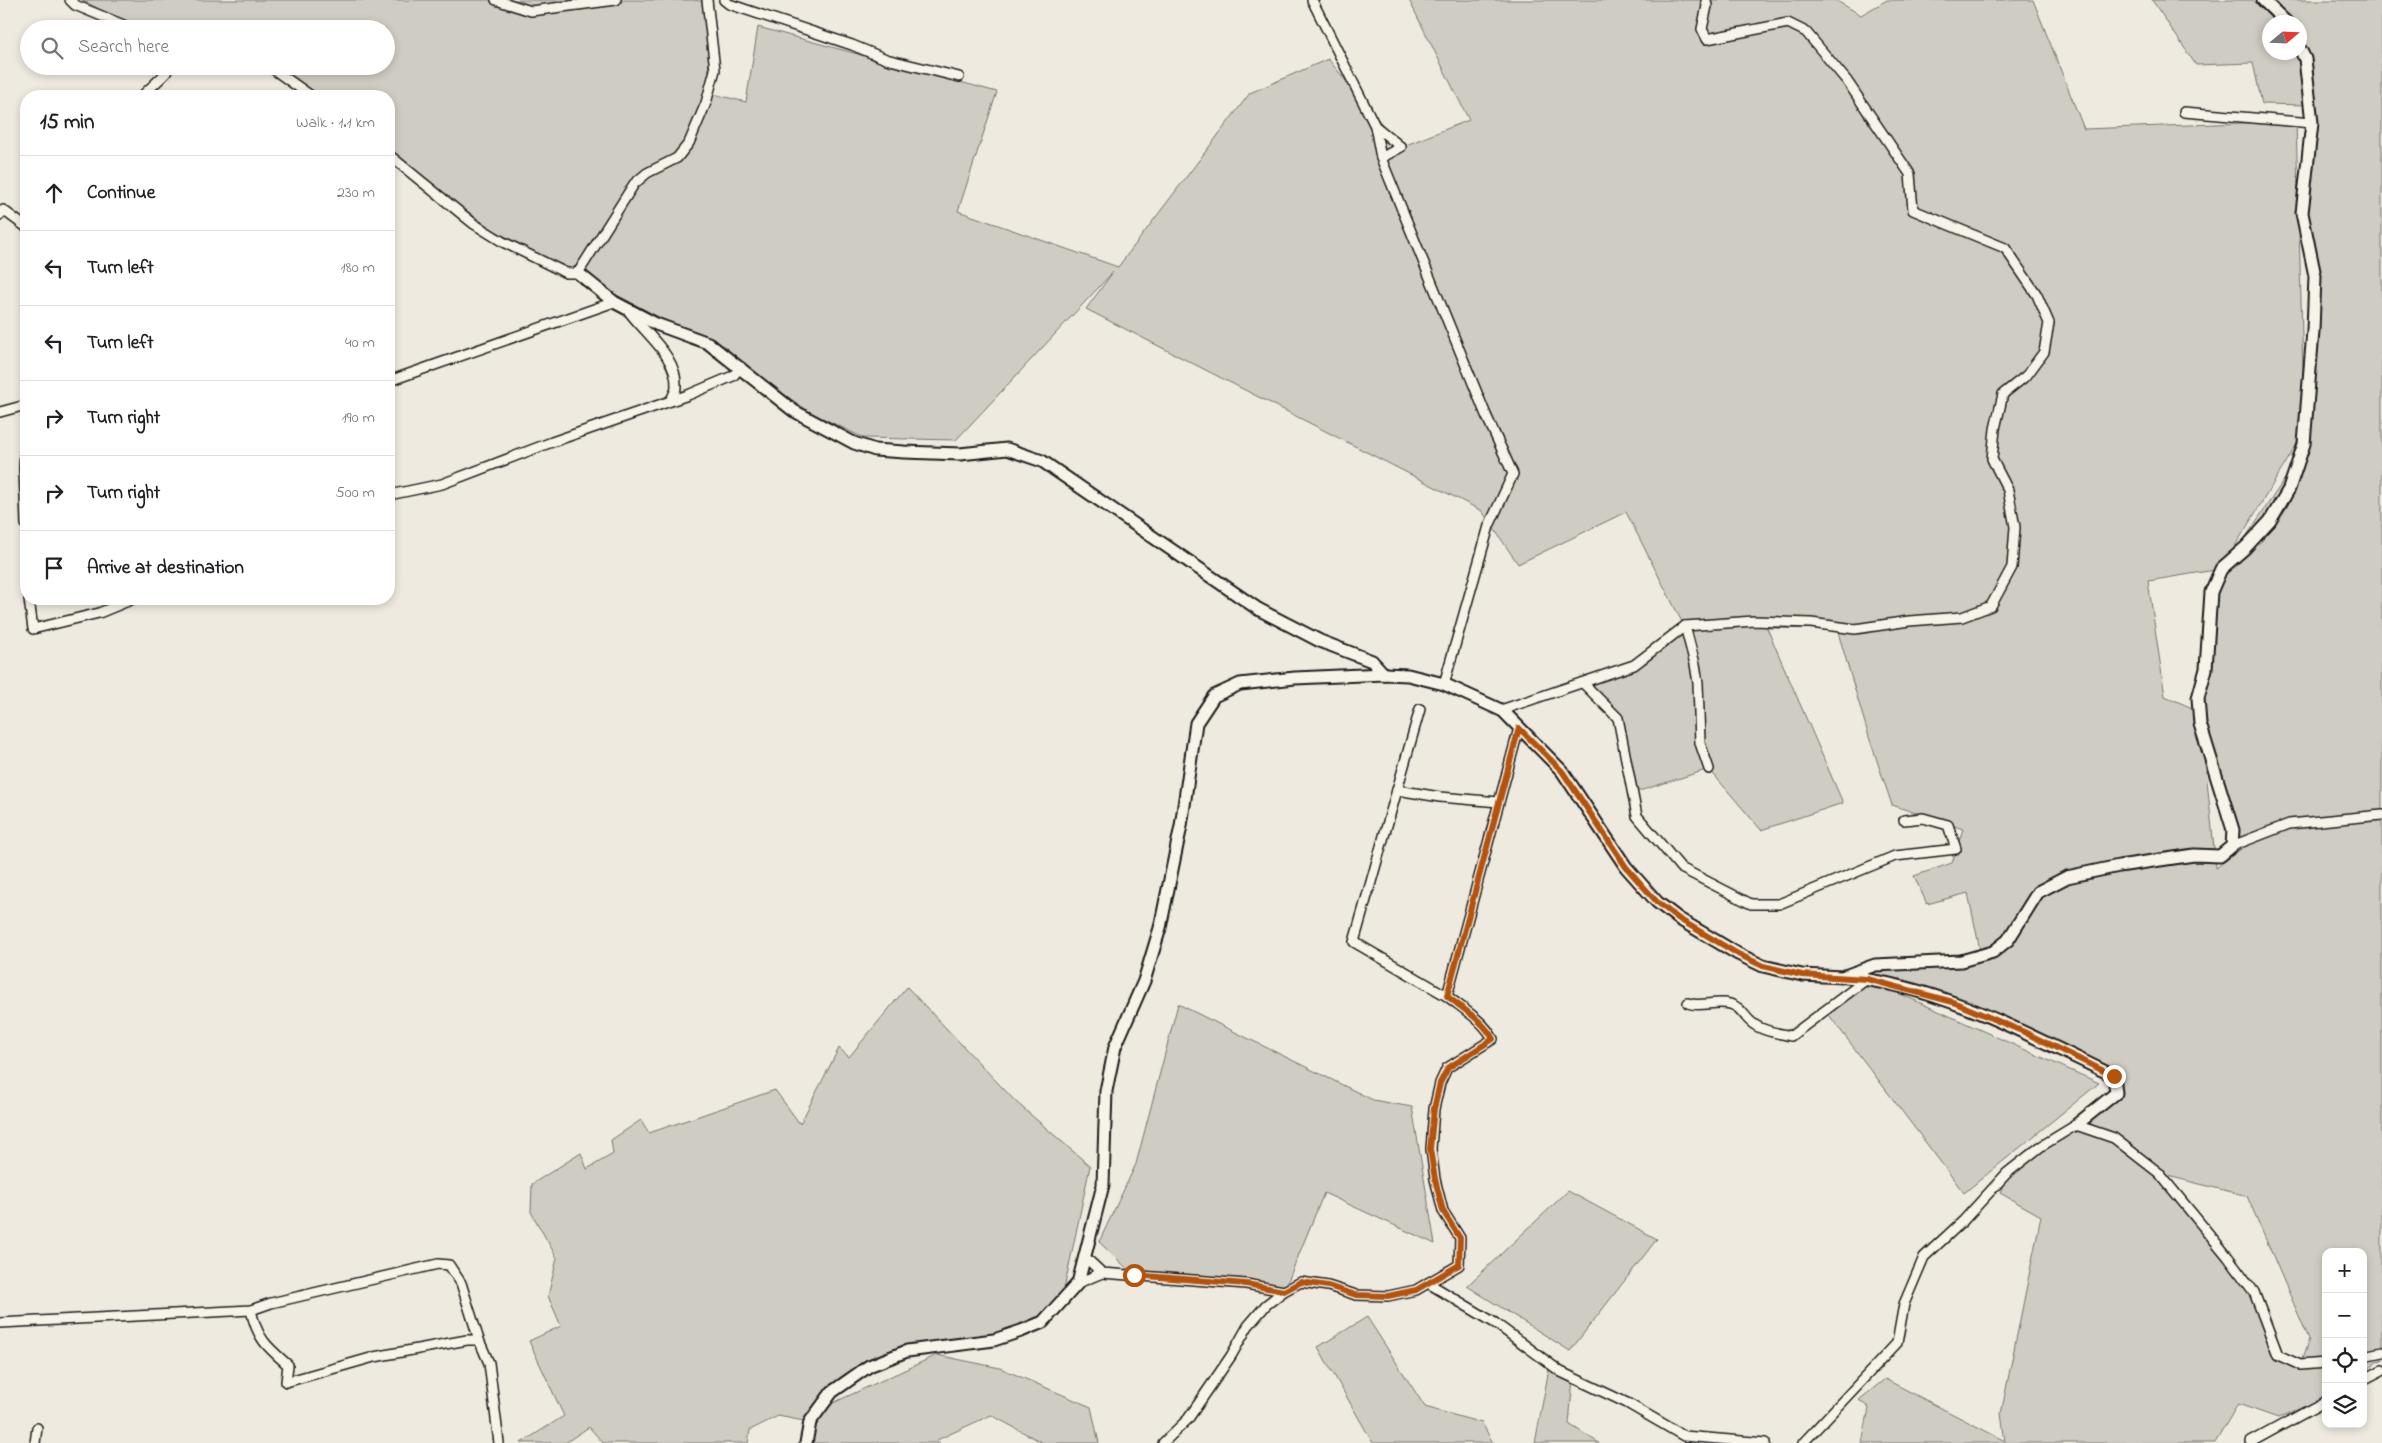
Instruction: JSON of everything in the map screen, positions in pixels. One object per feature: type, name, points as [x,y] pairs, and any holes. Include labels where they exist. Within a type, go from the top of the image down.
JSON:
[{"type":"street","points":[[70,0],[75,5],[111,20]]},
{"type":"street","points":[[496,0],[531,10],[616,0]]},
{"type":"street","points":[[578,273],[634,184],[647,172],[677,158],[688,143],[706,103],[714,70],[708,0]]},
{"type":"street","points":[[724,0],[729,4],[852,45],[886,60],[959,77]]},
{"type":"street","points":[[1312,0],[1375,126],[1382,158],[1486,415],[1513,474],[1489,526],[1444,684]]},
{"type":"street","points":[[1501,710],[1634,665],[1685,626],[1754,621],[1811,623],[1855,629],[1909,621],[1962,617],[1990,606],[2012,567],[2015,527],[2008,490],[1992,459],[1995,429],[2003,394],[2027,375],[2044,352],[2049,324],[2037,295],[2005,248],[1913,210],[1910,174],[1847,81],[1806,32],[1788,23],[1707,39],[1702,28],[1707,6],[1706,0]]},
{"type":"street","points":[[2263,0],[2279,15]]},
{"type":"street","points":[[2232,846],[2233,830],[2200,724],[2198,698],[2206,669],[2211,592],[2220,569],[2246,548],[2270,521],[2289,489],[2304,444],[2313,331],[2315,276],[2302,213],[2312,123],[2305,60]]},
{"type":"street","points":[[149,90],[165,75]]},
{"type":"street","points":[[282,75],[303,90]]},
{"type":"street","points":[[2184,112],[2312,123]]},
{"type":"street","points":[[1375,126],[1402,147],[1382,158]]},
{"type":"street","points":[[395,160],[482,228],[503,242],[566,273],[578,273],[614,302],[656,324],[708,343],[741,367],[794,412],[854,443],[875,450],[960,454],[1007,449],[1042,461],[1258,609],[1320,642],[1372,662],[1384,674]]},
{"type":"street","points":[[1,211],[20,223]]},
{"type":"street","points":[[395,379],[614,302]]},
{"type":"street","points":[[627,309],[657,343],[674,369],[676,388],[670,402]]},
{"type":"street","points":[[395,494],[442,484],[552,442],[670,402],[734,376],[741,367]]},
{"type":"street","points":[[0,412],[20,407]]},
{"type":"street","points":[[30,605],[33,629],[100,612],[118,605]]},
{"type":"street","points":[[1685,626],[1697,673],[1700,743],[1709,769]]},
{"type":"street","points":[[806,1443],[810,1422],[832,1392],[869,1366],[907,1351],[994,1340],[1021,1331],[1043,1322],[1078,1283],[1086,1258],[1102,1185],[1106,1091],[1115,1047],[1144,981],[1160,928],[1182,826],[1196,723],[1214,696],[1240,684],[1295,678],[1384,674],[1408,676],[1444,684],[1501,710],[1562,771],[1626,867],[1657,902],[1679,919],[1738,954],[1763,966],[1802,975],[1867,979],[1953,1002],[2024,1032],[2114,1076],[2116,1093],[2076,1125],[2040,1147],[2007,1173],[1963,1221],[1924,1257],[1904,1304],[1897,1343],[1803,1443]]},
{"type":"street","points":[[1583,683],[1618,718],[1637,816],[1681,868],[1751,904],[1779,904],[1895,856],[1956,849],[1948,825],[1923,818],[1904,820]]},
{"type":"street","points":[[1163,1443],[1188,1419],[1231,1356],[1248,1326],[1266,1305],[1284,1291],[1301,1282],[1328,1286],[1356,1295],[1388,1296],[1416,1290],[1459,1265],[1460,1238],[1443,1211],[1430,1149],[1434,1109],[1440,1083],[1448,1068],[1493,1039],[1487,1027],[1447,996],[1354,942],[1420,709]]},
{"type":"street","points":[[1447,996],[1519,728]]},
{"type":"street","points":[[1397,790],[1440,797],[1499,802]]},
{"type":"street","points":[[1842,977],[1875,965],[1961,961],[1993,952],[2008,940],[2038,892],[2067,877],[2118,866],[2194,855],[2220,856],[2232,846],[2289,824],[2382,815]]},
{"type":"street","points":[[1688,1003],[1694,1005],[1702,1003],[1730,1004],[1742,1010],[1750,1022],[1766,1030],[1791,1036],[1867,979]]},
{"type":"street","points":[[2076,1125],[2114,1138],[2159,1174],[2228,1257],[2254,1292],[2278,1355],[2300,1365],[2322,1363]]},
{"type":"street","points":[[1086,1258],[1102,1273]]},
{"type":"street","points":[[0,1322],[251,1310],[271,1303],[438,1264],[449,1265],[461,1283],[479,1340],[489,1363],[499,1443]]},
{"type":"street","points":[[1078,1283],[1102,1273],[1246,1284],[1284,1291]]},
{"type":"street","points":[[1428,1283],[1495,1323],[1561,1372],[1627,1403],[1684,1436],[1766,1443]]},
{"type":"street","points":[[251,1310],[256,1331],[270,1350],[288,1365],[286,1382],[374,1357],[467,1340],[479,1340]]},
{"type":"street","points":[[2367,1355],[2382,1352]]},
{"type":"street","points":[[2367,1378],[2382,1370]]},
{"type":"street","points":[[2251,1442],[2322,1403]]},
{"type":"street","points":[[35,1443],[37,1428]]},
{"type":"shaded area","points":[[82,0],[693,0],[708,2],[709,93],[746,102],[758,27],[997,92],[958,211],[1118,267],[1250,93],[1328,59],[1401,147],[1469,120],[1409,0],[1835,0],[1861,15],[1887,0],[2033,0],[2084,129],[2296,121],[2304,406],[2314,308],[2302,213],[2306,105],[2262,104],[2253,63],[2196,65],[2152,0],[2253,0],[2268,15],[2262,15],[2262,60],[2307,60],[2307,15],[2275,15],[2267,0],[2382,0],[2382,1360],[2376,1361],[2367,1371],[2367,1248],[2322,1248],[2322,1399],[2278,1418],[2238,1404],[2215,1443],[1862,1443],[1869,1408],[1859,1400],[1885,1379],[2005,1441],[2001,1414],[2041,1216],[2000,1193],[2007,1173],[2076,1125],[2104,1133],[2084,1119],[2116,1093],[2114,1076],[1994,1020],[1857,972],[1981,955],[1968,893],[1927,904],[1914,876],[1952,863],[1963,829],[1892,805],[1869,737],[1837,629],[1767,628],[1843,803],[1761,830],[1709,769],[1633,793],[1618,718],[1583,683],[1634,665],[1684,626],[1626,512],[1518,564],[1482,511],[1086,309],[1113,272],[956,440],[864,438],[810,412],[708,343],[493,230],[395,158],[395,90],[301,90],[280,75],[395,75],[395,20],[119,20]],"holes":[[[2301,438],[2300,456],[2215,583],[2199,711],[2165,696],[2148,581],[2221,569]],[[2202,732],[2232,846],[2249,843],[2216,868]],[[2160,1174],[2247,1196],[2309,1339],[2300,1365],[2278,1355],[2254,1292]]]},
{"type":"shaded area","points":[[1867,979],[2099,1083],[1964,1193],[1826,1011]]},
{"type":"shaded area","points":[[907,987],[1016,1102],[1090,1166],[1061,1304],[1021,1331],[907,1351],[869,1366],[820,1409],[937,1355],[1000,1368],[1091,1407],[1099,1443],[1043,1443],[991,1415],[937,1440],[940,1443],[807,1443],[809,1422],[778,1416],[750,1430],[748,1443],[603,1443],[589,1427],[565,1443],[521,1443],[564,1416],[529,1341],[561,1326],[548,1296],[557,1258],[531,1212],[532,1184],[581,1153],[587,1169],[613,1154],[611,1140],[641,1120],[649,1133],[775,1090],[800,1124],[839,1048],[849,1057]]},
{"type":"shaded area","points":[[1178,1004],[1373,1100],[1412,1107],[1435,1244],[1324,1193],[1284,1291],[1134,1275],[1099,1242],[1136,1164]]},
{"type":"shaded area","points":[[1568,1191],[1657,1239],[1570,1351],[1467,1286]]},
{"type":"shaded area","points":[[1367,1317],[1425,1407],[1482,1423],[1493,1443],[1373,1443],[1318,1347]]},
{"type":"shaded area","points":[[1550,1364],[1573,1378],[1569,1424],[1599,1443],[1535,1443]]},
{"type":"route","points":[[1134,1275],[1246,1284],[1284,1291],[1301,1282],[1328,1286],[1356,1295],[1388,1296],[1416,1290],[1459,1265],[1460,1238],[1443,1211],[1430,1149],[1434,1109],[1440,1083],[1448,1068],[1493,1039],[1487,1027],[1447,996],[1519,728],[1562,771],[1626,867],[1657,902],[1679,919],[1738,954],[1763,966],[1802,975],[1867,979],[1953,1002],[2024,1032],[2114,1076]]}]
